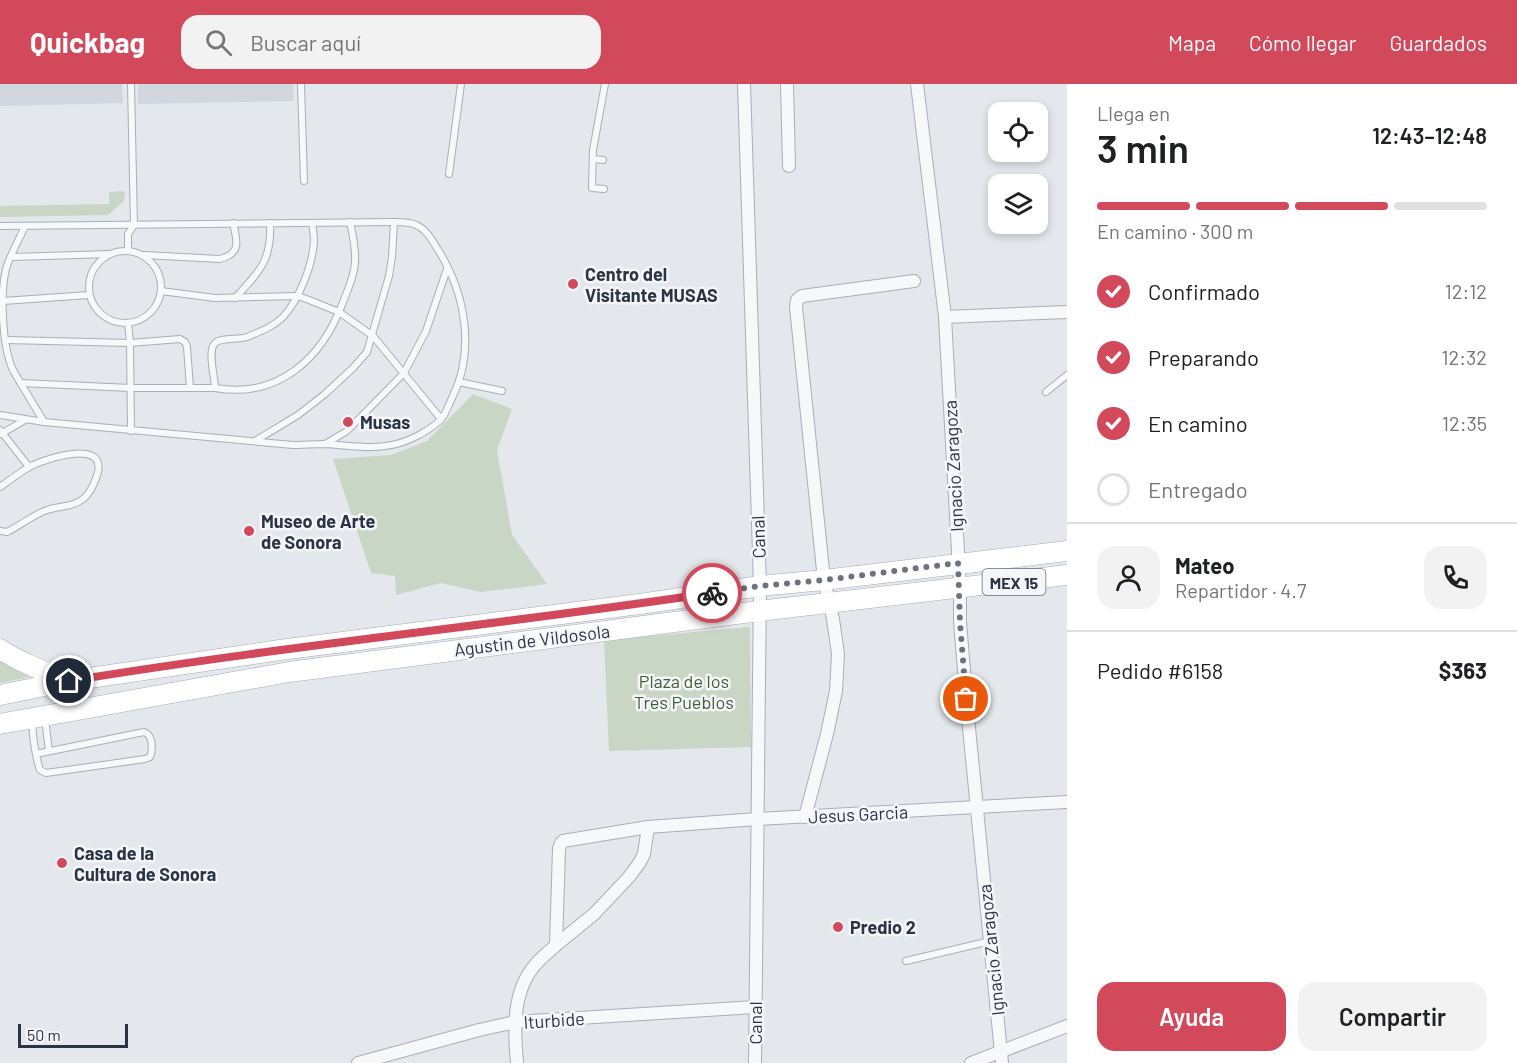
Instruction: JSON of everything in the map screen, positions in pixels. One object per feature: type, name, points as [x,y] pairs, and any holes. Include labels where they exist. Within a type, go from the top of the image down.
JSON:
[{"type":"main road","name":"Agustin de Vildosola","points":[[0,695],[69,681],[280,650],[647,603],[760,586],[1067,551]]},
{"type":"main road","name":"Agustin de Vildosola","points":[[0,724],[289,672],[759,611],[1067,575]]},
{"type":"main road","points":[[0,649],[69,681]]},
{"type":"street","name":"Canal","points":[[744,84],[760,586],[755,1063]]},
{"type":"street","points":[[787,84],[789,166]]},
{"type":"street","name":"Ignacio Zaragoza","points":[[917,84],[945,317],[960,622],[1002,1057]]},
{"type":"street","points":[[805,817],[836,691],[838,654],[824,580],[802,372],[797,300],[802,296],[914,281]]},
{"type":"street","points":[[945,317],[1067,312]]},
{"type":"street","name":"Jesus Garcia","points":[[556,945],[561,843],[567,840],[648,827],[1067,802]]},
{"type":"street","points":[[517,1063],[515,1022],[522,986],[535,965],[594,914],[629,877],[644,854],[648,827]]},
{"type":"street","name":"Iturbide","points":[[358,1063],[515,1022],[755,1007]]},
{"type":"street","points":[[971,1063],[1002,1057],[1067,1026]]},
{"type":"lane","points":[[128,250],[128,234],[134,225],[131,84]]},
{"type":"lane","points":[[301,84],[304,181]]},
{"type":"lane","points":[[448,174],[461,84]]},
{"type":"lane","points":[[604,189],[592,188],[593,150],[602,118],[605,84]]},
{"type":"lane","points":[[593,159],[603,160]]},
{"type":"lane","points":[[21,382],[131,388],[215,388],[238,391],[262,387],[282,380],[301,366],[319,347],[339,312],[355,266],[355,246],[350,222]]},
{"type":"lane","points":[[0,226],[350,222],[394,222],[416,225],[432,241],[455,283],[464,324],[465,349],[459,382],[441,419],[422,433],[394,445],[353,447],[325,444],[293,445],[131,431],[26,420],[0,415]]},
{"type":"lane","points":[[255,441],[298,415],[325,394],[367,352],[390,276],[394,222]]},
{"type":"lane","points":[[12,257],[111,254],[128,250],[144,255],[220,259],[225,258],[234,250],[238,243],[233,223]]},
{"type":"lane","points":[[235,298],[262,266],[270,250],[270,223]]},
{"type":"lane","points":[[215,388],[211,356],[215,343],[219,340],[243,338],[268,328],[283,317],[298,297],[312,257],[314,240],[312,223]]},
{"type":"lane","points":[[25,226],[7,266],[3,301],[6,340],[8,357],[13,369],[44,422]]},
{"type":"lane","points":[[111,254],[100,261],[91,274],[89,295],[94,307],[105,318],[116,323],[144,320],[159,302],[161,281],[156,268],[144,255]]},
{"type":"lane","points":[[325,444],[347,431],[404,374],[426,331],[447,268]]},
{"type":"lane","points":[[161,291],[215,298],[298,297],[339,312],[373,336],[441,419]]},
{"type":"lane","points":[[3,301],[89,295]]},
{"type":"lane","points":[[128,323],[131,431]]},
{"type":"lane","points":[[6,340],[130,343],[180,339],[187,347],[190,388]]},
{"type":"lane","points":[[1046,392],[1067,375]]},
{"type":"lane","points":[[459,382],[502,391]]},
{"type":"lane","points":[[26,420],[1,433],[29,467]]},
{"type":"lane","points":[[0,487],[29,467],[50,458],[88,453],[98,461],[99,468],[96,477],[81,501],[48,509],[8,532],[0,531]]},
{"type":"lane","points":[[38,718],[49,750]]},
{"type":"lane","points":[[36,754],[144,732],[150,736],[152,748],[150,757],[144,759],[46,773],[40,770],[36,754],[38,718]]},
{"type":"lane","points":[[906,961],[990,941]]},
{"type":"shaded area","points":[[0,84],[122,84],[123,103],[0,106]]},
{"type":"shaded area","points":[[138,84],[293,84],[294,101],[138,104]]},
{"type":"green space","points":[[122,191],[125,193],[124,201],[108,215],[0,217],[0,206],[109,204],[109,192]]},
{"type":"green space","points":[[473,394],[512,409],[497,450],[512,535],[547,584],[481,592],[441,583],[396,595],[395,576],[371,573],[333,459],[391,455],[427,441]]},
{"type":"green space","name":"Plaza de los Tres Pueblos","points":[[750,627],[751,747],[609,751],[604,640]]},
{"type":"green space","points":[[0,661],[4,664],[29,677],[0,683]]},
{"type":"way so far","points":[[712,593],[958,563],[966,699]]},
{"type":"place","name":"Centro del Visitante MUSAS","points":[[573,284]]},
{"type":"place","name":"Musas","points":[[348,422]]},
{"type":"place","name":"Museo de Arte de Sonora","points":[[249,531]]},
{"type":"place","name":"Casa de la Cultura de Sonora","points":[[62,863]]},
{"type":"place","name":"Predio 2","points":[[838,927]]},
{"type":"route","points":[[69,681],[280,650],[712,593]]}]
